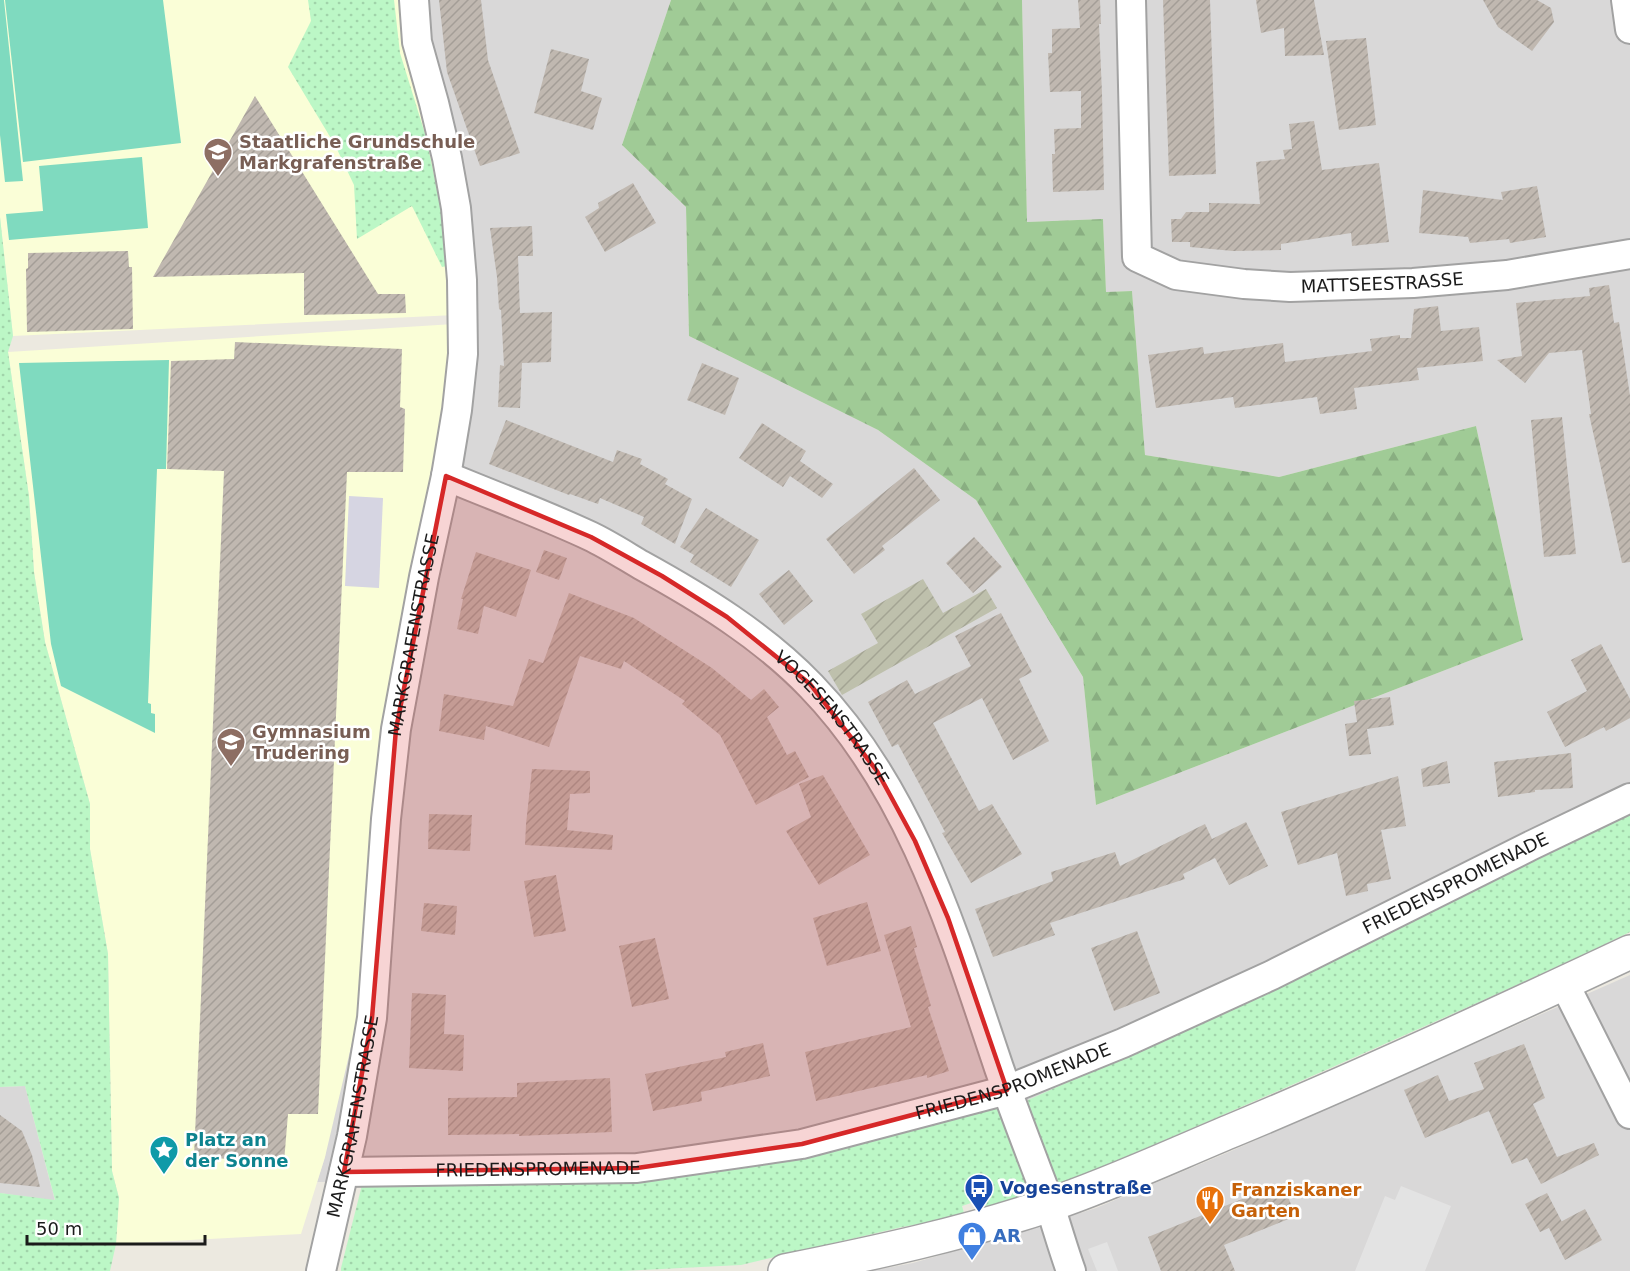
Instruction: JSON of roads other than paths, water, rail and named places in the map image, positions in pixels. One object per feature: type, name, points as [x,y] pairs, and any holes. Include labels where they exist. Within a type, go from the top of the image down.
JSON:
[{"type":"street","name":"MARKGRAFENSTRASSE","points":[[321,1271],[352,1136],[372,1018],[386,819],[396,729],[458,410],[463,354],[462,280],[456,208],[447,158],[417,42],[414,0]]},
{"type":"street","name":"MATTSEESTRASSE","points":[[1131,0],[1137,257],[1176,275],[1244,284],[1290,287],[1413,283],[1507,275],[1630,254]]},
{"type":"street","points":[[1626,0],[1630,29]]},
{"type":"street","name":"VOGESENSTRASSE","points":[[446,476],[591,537],[662,576],[727,617],[775,653],[810,684],[833,710],[877,771],[915,841],[948,918],[1071,1271]]},
{"type":"street","name":"FRIEDENSPROMENADE","points":[[344,1172],[637,1168],[802,1144],[1007,1090],[1123,1043],[1272,975],[1630,798]]},
{"type":"street","points":[[784,1271],[937,1239],[1049,1205],[1358,1078],[1630,952]]},
{"type":"street","points":[[1564,983],[1630,1114]]},
{"type":"place","name":"Staatliche Grundschule Markgrafenstraße","points":[[218,178]]},
{"type":"place","name":"Gymnasium Trudering","points":[[231,768]]},
{"type":"place","name":"Platz an der Sonne","points":[[164,1176]]},
{"type":"place","name":"Vogesenstraße","points":[[979,1214]]},
{"type":"place","name":"Franziskaner Garten","points":[[1210,1226]]},
{"type":"place","name":"AR","points":[[972,1262]]}]
